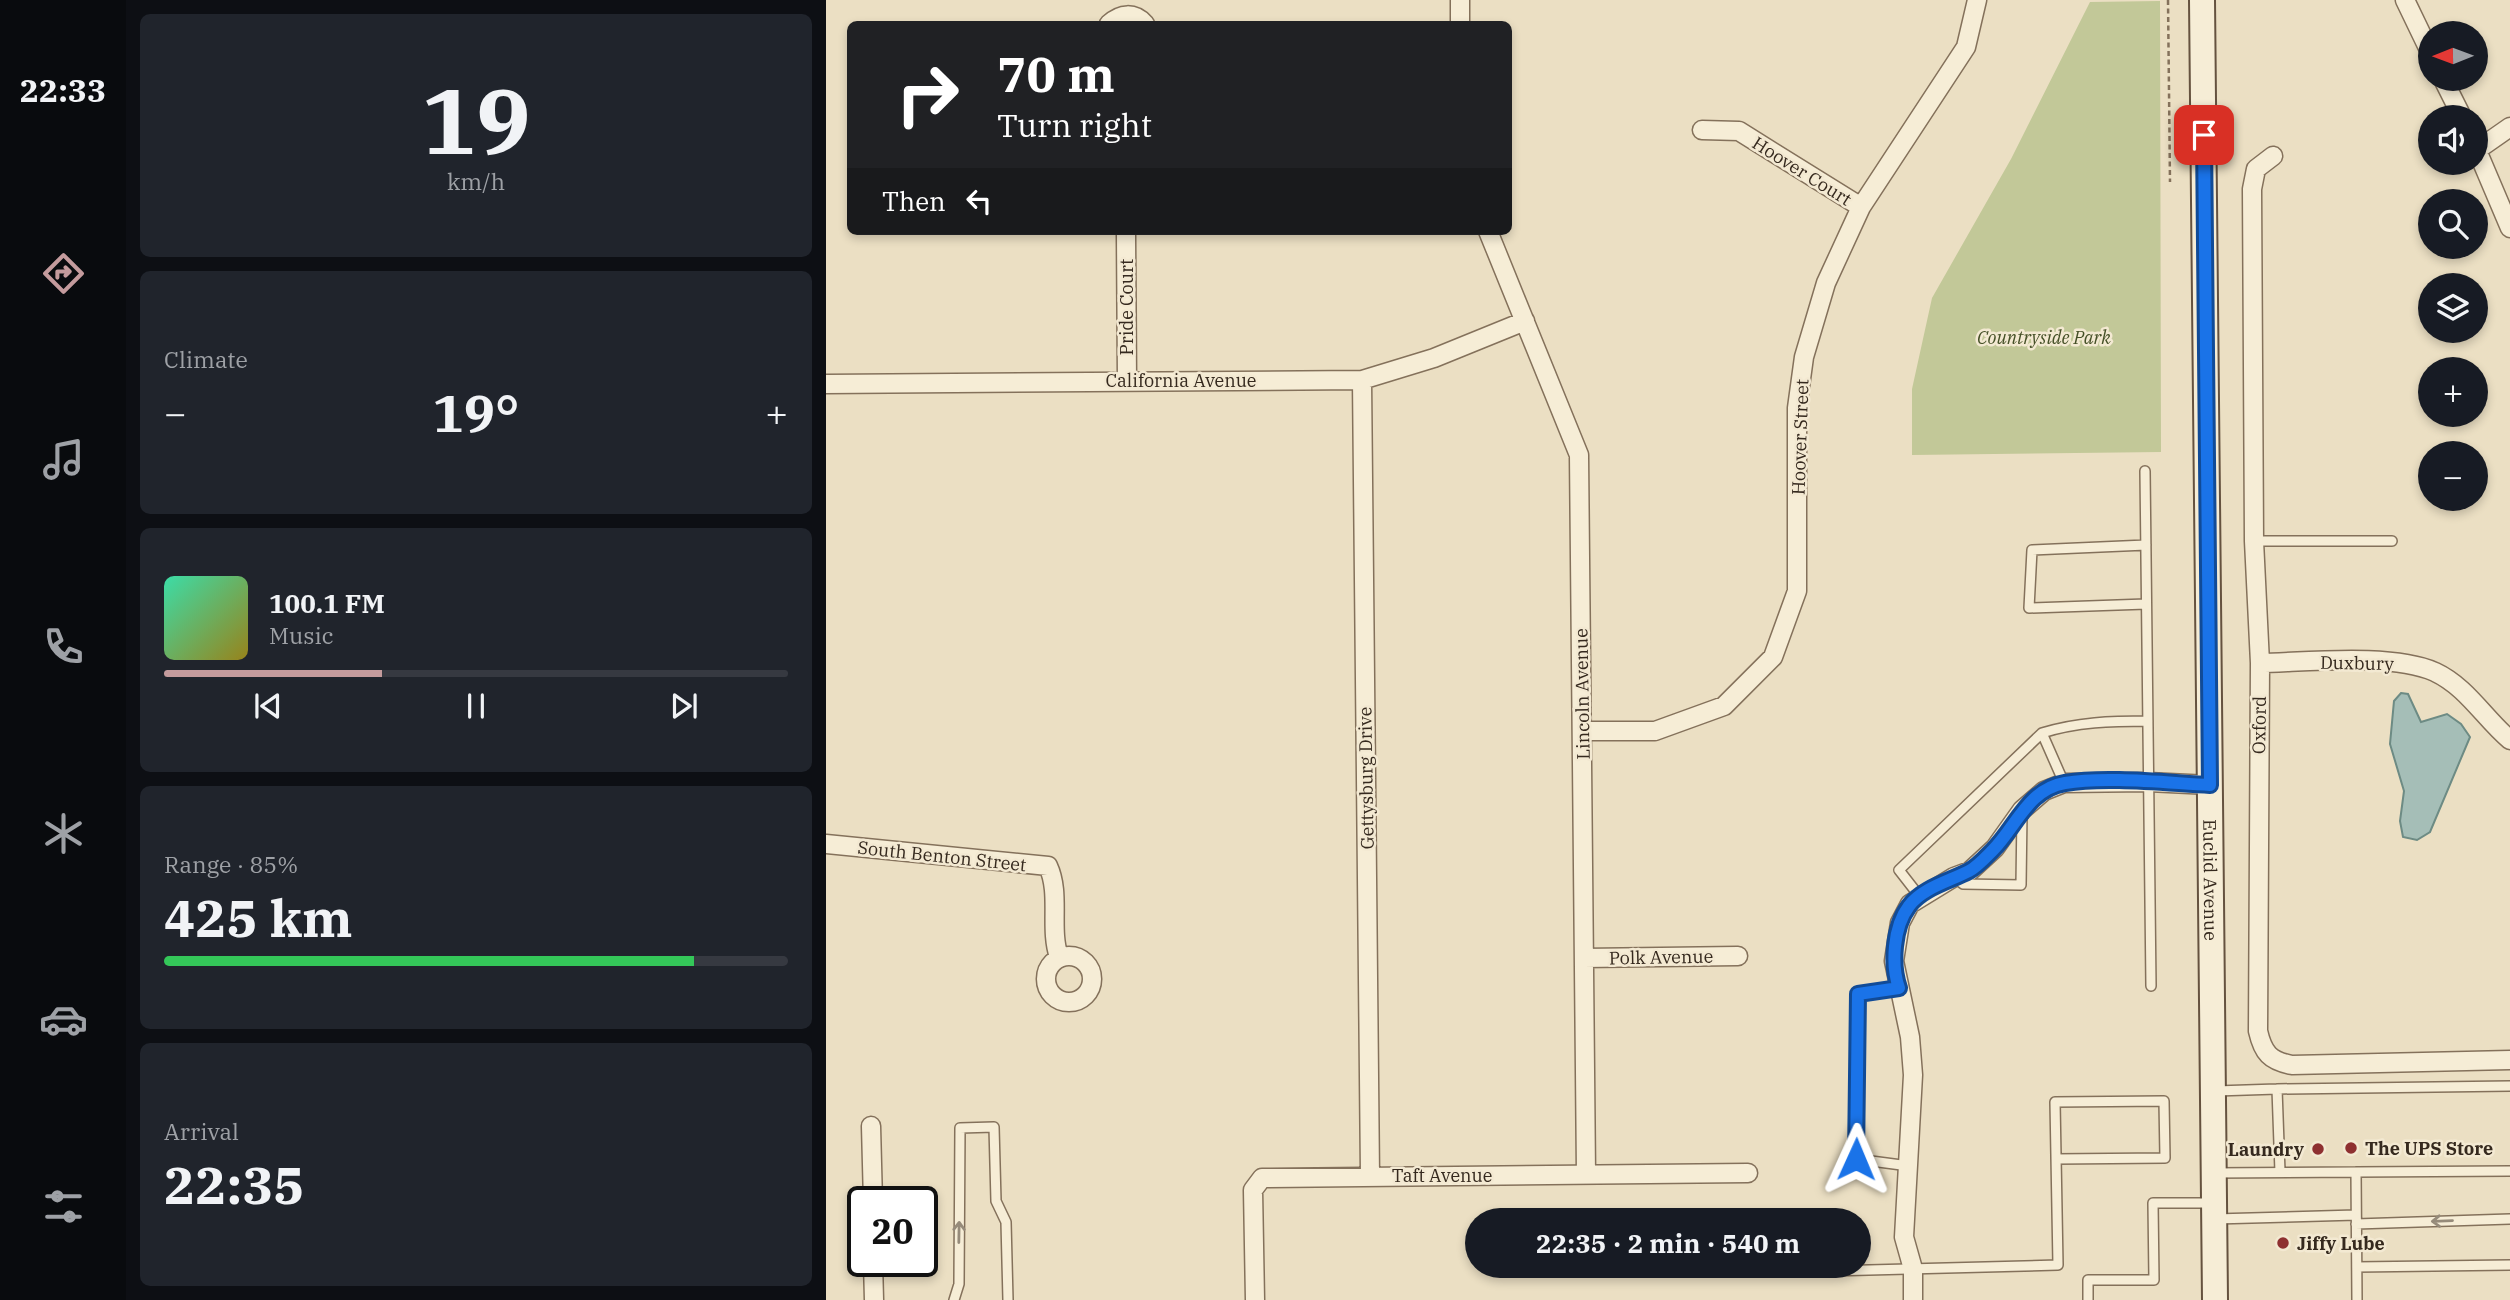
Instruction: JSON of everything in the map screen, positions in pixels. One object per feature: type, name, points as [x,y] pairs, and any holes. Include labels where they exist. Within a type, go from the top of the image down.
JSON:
[{"type":"main road","name":"Euclid Avenue","points":[[2203,0],[2215,1300]]},
{"type":"street","points":[[1460,0],[1460,21]]},
{"type":"street","name":"Hoover Street","points":[[1583,731],[1655,731],[1724,706],[1773,657],[1797,590],[1797,408],[1804,357],[1826,283],[1861,207],[1966,47],[1977,0]]},
{"type":"street","points":[[2405,0],[2418,27]]},
{"type":"street","points":[[1115,21],[1124,15],[1139,13]]},
{"type":"street","points":[[2488,142],[2510,127]]},
{"type":"street","name":"Hoover Court","points":[[1702,130],[1739,131],[1861,207]]},
{"type":"street","name":"Oxford","points":[[2273,156],[2256,169],[2252,189],[2254,541],[2260,663],[2259,1031],[2262,1047],[2277,1063],[2292,1065],[2510,1060]]},
{"type":"street","points":[[2488,175],[2510,228]]},
{"type":"street","name":"Pride Court","points":[[1126,235],[1127,380]]},
{"type":"street","name":"Lincoln Avenue","points":[[1490,235],[1579,455],[1586,1174]]},
{"type":"street","name":"California Avenue","points":[[826,384],[1363,380],[1434,358],[1525,321]]},
{"type":"street","name":"Gettysburg Drive","points":[[1363,380],[1370,1176]]},
{"type":"street","name":"Duxbury","points":[[2260,663],[2387,662],[2435,672],[2472,698],[2510,740]]},
{"type":"street","points":[[1913,1300],[1913,1269],[1904,1237],[1913,1075],[1910,1037],[1894,961],[1900,923],[1910,904],[1954,877],[1970,871],[1995,848],[2022,810],[2044,790],[2064,783],[2148,782],[2210,785]]},
{"type":"street","name":"South Benton Street","points":[[826,844],[1048,866],[1054,878],[1055,946],[1059,957]]},
{"type":"street","name":"Polk Avenue","points":[[1584,958],[1738,956]]},
{"type":"street","points":[[871,1126],[873,1186]]},
{"type":"street","name":"Taft Avenue","points":[[1255,1300],[1253,1190],[1262,1178],[1748,1173]]},
{"type":"street","points":[[873,1277],[874,1300]]},
{"type":"lane","points":[[2145,471],[2151,986]]},
{"type":"lane","points":[[2254,541],[2392,541]]},
{"type":"lane","points":[[2146,545],[2032,550],[2029,608],[2146,604]]},
{"type":"lane","points":[[1920,897],[1899,870],[2042,733],[2063,726],[2148,721]]},
{"type":"lane","points":[[2042,733],[2064,783]]},
{"type":"lane","points":[[1954,877],[1963,884],[2021,885],[2022,810]]},
{"type":"lane","points":[[1899,988],[1858,994],[1856,1159],[1909,1166]]},
{"type":"lane","points":[[2213,1091],[2510,1086]]},
{"type":"lane","points":[[2277,1089],[2280,1172]]},
{"type":"lane","points":[[1871,1270],[2057,1265],[2056,1159],[2056,1102],[2164,1101],[2165,1158],[2056,1159]]},
{"type":"lane","points":[[954,1300],[959,1284],[960,1128],[994,1127],[996,1201],[1006,1222],[1007,1300]]},
{"type":"lane","points":[[2213,1173],[2510,1171]]},
{"type":"lane","points":[[2356,1172],[2357,1300]]},
{"type":"lane","points":[[2088,1300],[2088,1280],[2154,1280],[2153,1203],[2214,1211],[2356,1219],[2510,1219]]},
{"type":"lane","points":[[2357,1267],[2510,1265]]},
{"type":"path","points":[[2168,0],[2170,182]]},
{"type":"green space","name":"Countryside Park","points":[[2160,1],[2161,452],[1912,455],[1912,389],[1932,298],[2011,159],[2090,2]]},
{"type":"water","points":[[2401,693],[2408,694],[2421,722],[2447,714],[2461,724],[2470,737],[2430,832],[2417,840],[2403,837],[2400,821],[2404,791],[2390,744],[2394,701]]},
{"type":"place","name":"The UPS Store","points":[[2351,1148]]},
{"type":"place","name":"Laundry","points":[[2318,1149]]},
{"type":"place","name":"Jiffy Lube","points":[[2283,1243]]},
{"type":"route","points":[[1856,1159],[1858,994],[1899,988],[1894,961],[1900,923],[1910,904],[1928,891],[1970,871],[1995,848],[2022,810],[2044,790],[2064,783],[2148,782],[2210,785],[2204,135]]}]
